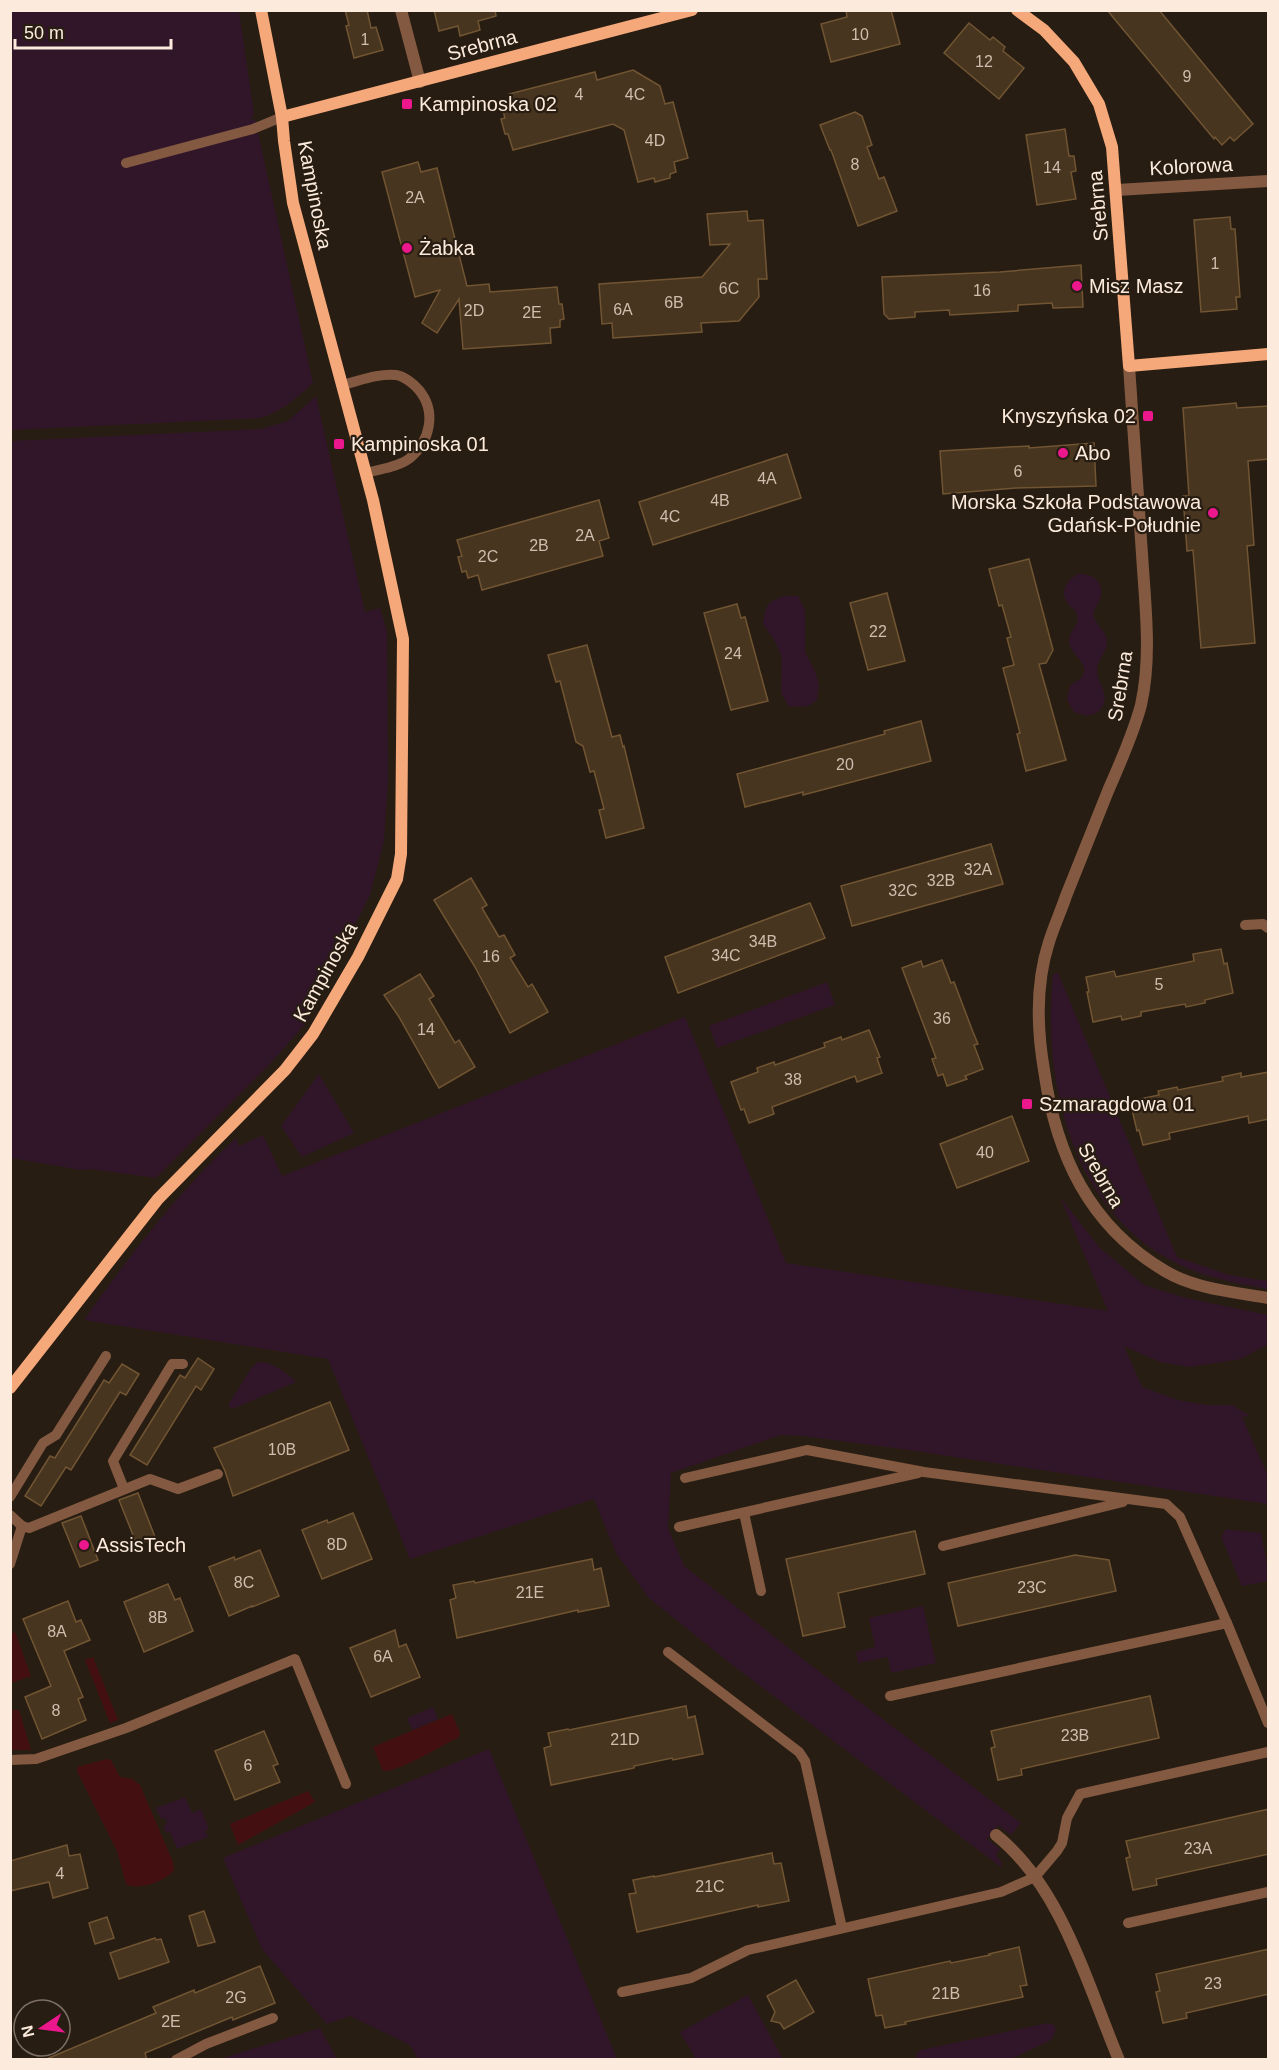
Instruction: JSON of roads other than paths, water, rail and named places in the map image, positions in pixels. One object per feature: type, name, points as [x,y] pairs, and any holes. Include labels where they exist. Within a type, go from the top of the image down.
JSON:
[{"type":"street","name":"Kampinoska","points":[[10,1388],[159,1199],[285,1070],[313,1034],[358,957],[397,879],[401,854],[403,639],[366,473],[293,203],[282,117],[261,10]]},
{"type":"street","points":[[401,10],[420,82]]},
{"type":"street","name":"Srebrna","points":[[282,117],[692,10]]},
{"type":"street","name":"Srebrna","points":[[1017,10],[1044,30],[1074,62],[1099,104],[1112,147],[1117,190],[1146,625],[1146,672],[1141,705],[1130,740],[1089,837],[1049,942],[1044,962],[1040,1007],[1040,1044],[1049,1107],[1059,1138],[1082,1189],[1106,1223],[1137,1253],[1168,1273],[1210,1288],[1269,1298]]},
{"type":"street","name":"Kolorowa","points":[[1117,190],[1269,181]]},
{"type":"street","points":[[1129,366],[1269,354]]},
{"type":"street","points":[[996,1835],[1011,1847],[1058,1910],[1119,2060]]},
{"type":"lane","points":[[126,163],[253,129],[282,117]]},
{"type":"lane","points":[[342,385],[384,375],[398,375],[414,384],[426,398],[430,417],[428,434],[422,446],[405,462],[366,473]]},
{"type":"lane","points":[[1245,925],[1263,924],[1269,928]]},
{"type":"lane","points":[[10,1497],[43,1443],[56,1435],[106,1356]]},
{"type":"lane","points":[[124,1489],[112,1461],[172,1364],[183,1364]]},
{"type":"lane","points":[[685,1478],[807,1450],[924,1472],[1166,1504],[1180,1517],[1269,1722]]},
{"type":"lane","points":[[679,1527],[924,1472]]},
{"type":"lane","points":[[10,1515],[22,1526],[29,1528],[150,1479],[178,1489],[218,1474]]},
{"type":"lane","points":[[943,1546],[1130,1500]]},
{"type":"lane","points":[[744,1512],[761,1592]]},
{"type":"lane","points":[[10,1564],[22,1526]]},
{"type":"lane","points":[[890,1696],[1227,1623]]},
{"type":"lane","points":[[668,1652],[799,1752],[805,1761],[842,1928]]},
{"type":"lane","points":[[10,1760],[36,1759],[126,1728],[295,1659],[346,1784]]},
{"type":"lane","points":[[622,1992],[691,1978],[748,1950],[998,1893],[1035,1877],[1057,1851],[1062,1843],[1067,1818],[1080,1794],[1269,1752]]},
{"type":"lane","points":[[1128,1923],[1269,1892]]},
{"type":"lane","points":[[176,2060],[206,2044],[273,2018]]},
{"type":"place","name":"Kampinoska 02","points":[[407,104]]},
{"type":"place","name":"Żabka","points":[[407,248]]},
{"type":"place","name":"Misz Masz","points":[[1077,286]]},
{"type":"place","name":"Knyszyńska 02","points":[[1148,416]]},
{"type":"place","name":"Kampinoska 01","points":[[339,444]]},
{"type":"place","name":"Abo","points":[[1063,453]]},
{"type":"place","name":"Morska Szkoła Podstawowa Gdańsk-Południe","points":[[1213,513]]},
{"type":"place","name":"Szmaragdowa 01","points":[[1027,1104]]},
{"type":"place","name":"AssisTech","points":[[84,1545]]}]
